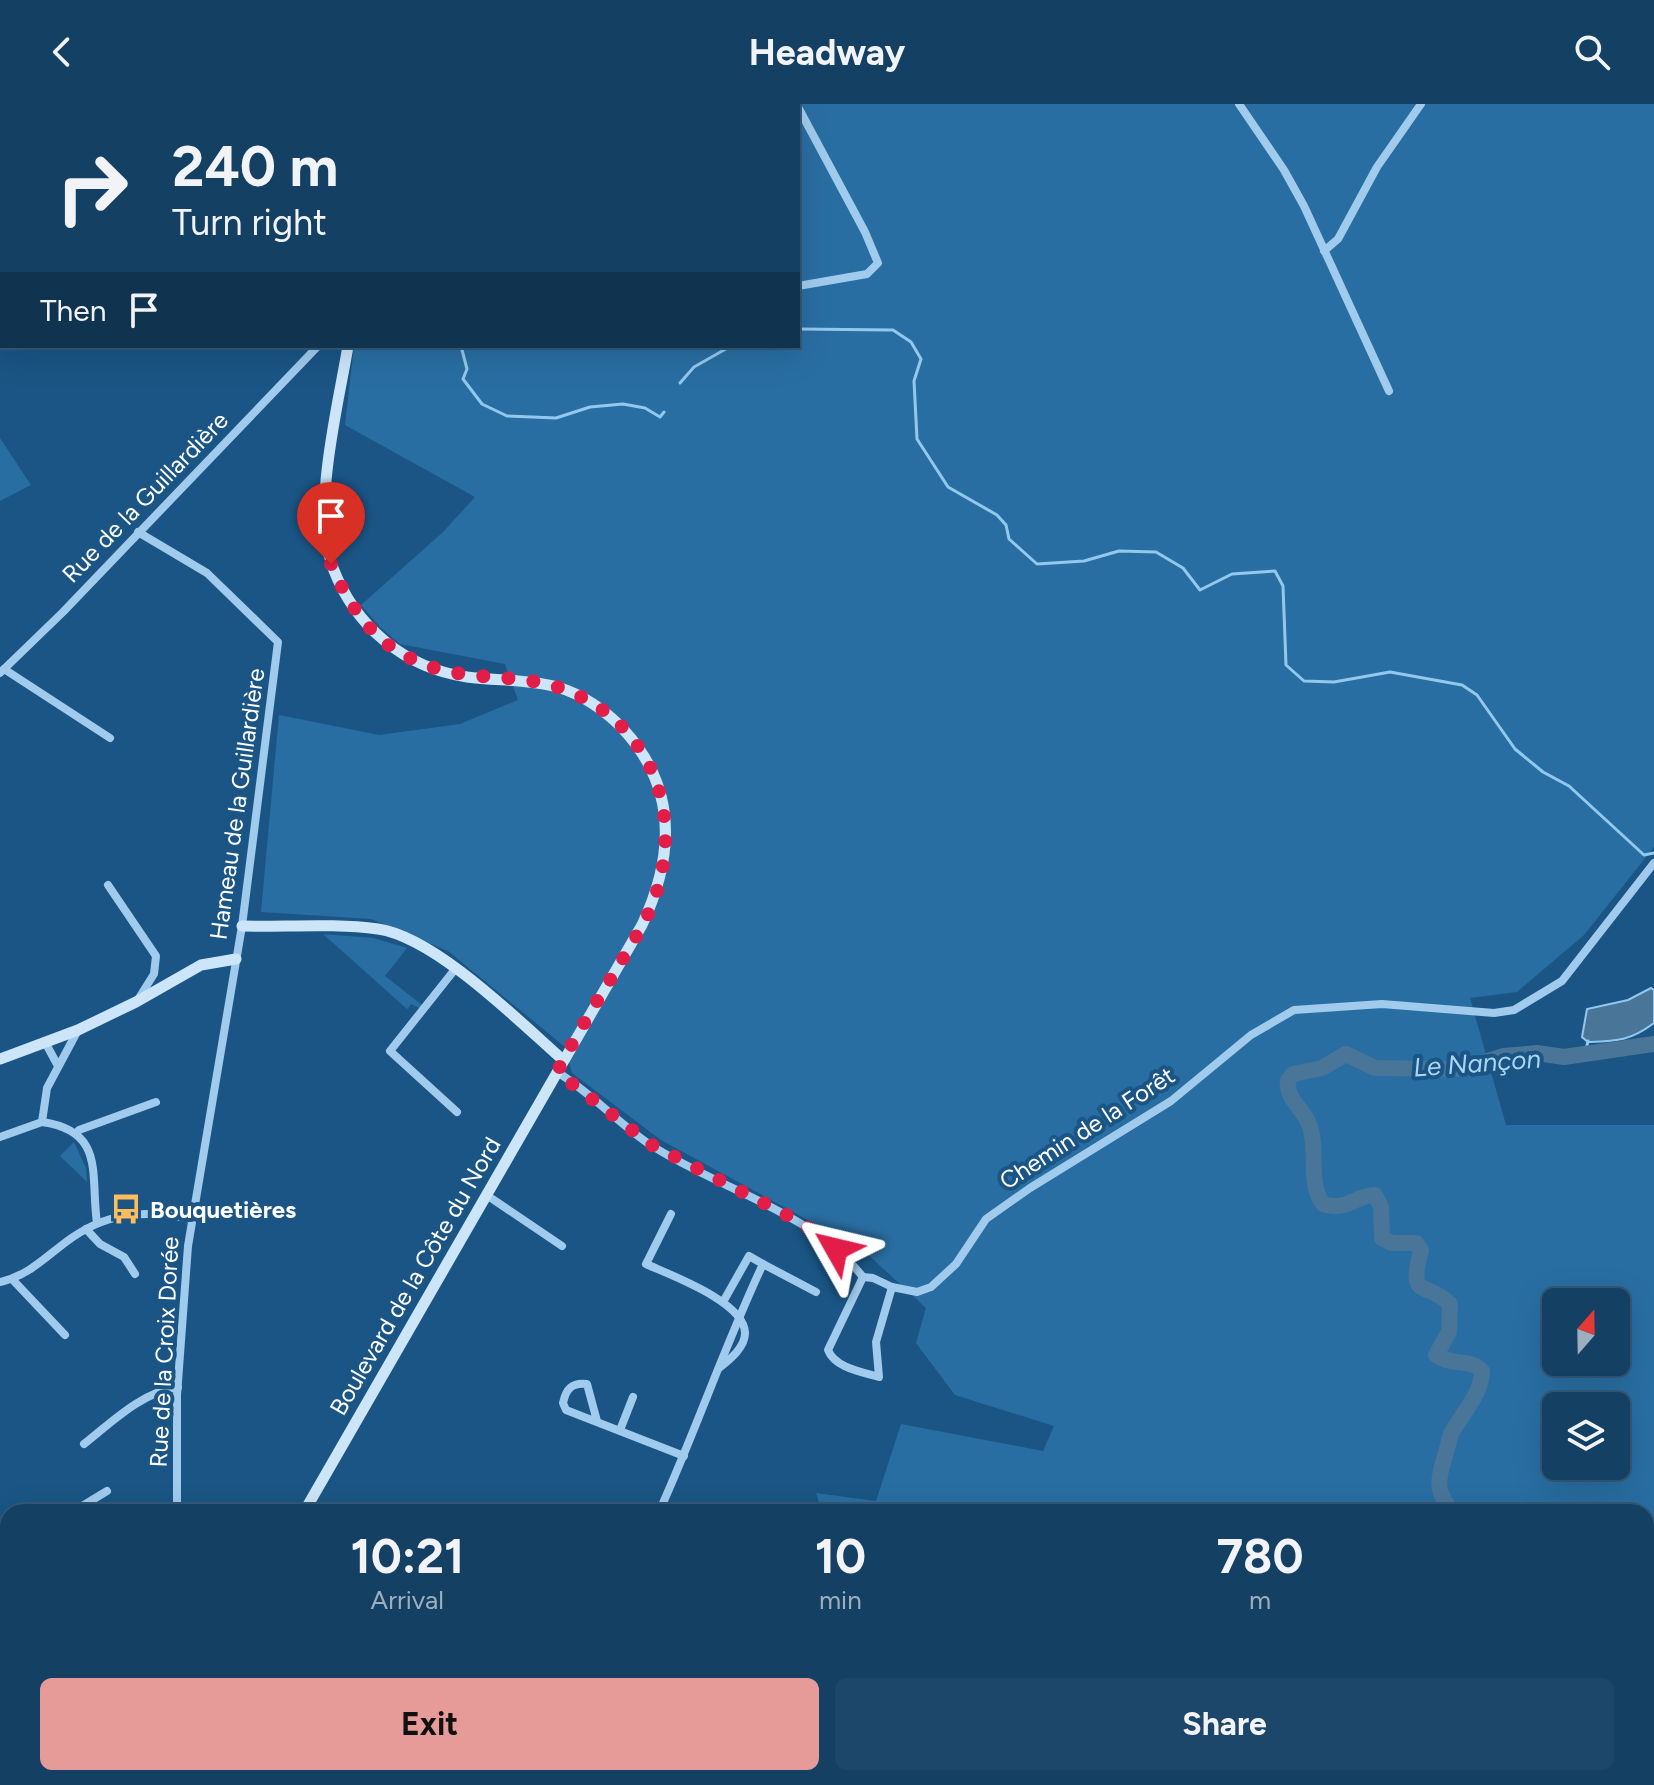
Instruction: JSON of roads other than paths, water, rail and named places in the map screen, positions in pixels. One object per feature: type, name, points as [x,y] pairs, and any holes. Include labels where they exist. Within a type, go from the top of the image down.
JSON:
[{"type":"main road","name":"Boulevard de la Côte du Nord","points":[[309,1504],[642,925],[657,894],[666,842],[666,820],[658,782],[646,759],[612,718],[588,701],[560,688],[440,671],[392,647],[371,630],[354,610],[331,564],[325,505],[348,348]]},
{"type":"main road","points":[[242,926],[380,929],[415,941],[456,968],[563,1060]]},
{"type":"main road","points":[[0,1059],[78,1030],[201,965],[236,959]]},
{"type":"street","points":[[1239,104],[1284,170],[1389,391]]},
{"type":"street","points":[[1324,251],[1338,239],[1377,167],[1421,104]]},
{"type":"street","points":[[800,112],[865,232],[878,263],[867,274],[800,286]]},
{"type":"street","name":"Rue de la Guillardière","points":[[2,671],[63,612],[316,348]]},
{"type":"street","name":"Hameau de la Guillardière","points":[[138,532],[207,573],[278,642],[236,959]]},
{"type":"street","points":[[2,671],[110,738]]},
{"type":"street","name":"Chemin de la Forêt","points":[[557,1072],[650,1144],[802,1223],[836,1249],[863,1277],[917,1292],[931,1287],[956,1264],[986,1219],[1030,1188],[1171,1101],[1251,1035],[1294,1010],[1382,1004],[1494,1013],[1514,1010],[1543,994],[1562,981],[1654,863]]},
{"type":"street","points":[[108,885],[156,956],[154,974],[136,1002]]},
{"type":"street","name":"Rue de la Croix Dorée","points":[[177,1504],[178,1387],[192,1219],[236,959]]},
{"type":"street","points":[[456,968],[390,1051],[457,1112]]},
{"type":"street","points":[[42,1122],[47,1088],[78,1030]]},
{"type":"street","points":[[45,1042],[58,1066]]},
{"type":"street","points":[[76,1133],[156,1102]]},
{"type":"street","points":[[0,1137],[42,1122],[62,1125],[76,1133],[89,1151],[93,1164],[97,1223]]},
{"type":"street","points":[[488,1196],[562,1246]]},
{"type":"street","points":[[0,1282],[33,1269],[97,1223],[139,1214],[163,1213],[192,1219]]},
{"type":"street","points":[[671,1214],[646,1264],[723,1302],[739,1315]]},
{"type":"street","points":[[86,1229],[100,1244],[124,1257],[135,1274]]},
{"type":"street","points":[[723,1302],[749,1256],[816,1292]]},
{"type":"street","points":[[663,1504],[739,1315],[763,1264]]},
{"type":"street","points":[[863,1277],[828,1350],[830,1357],[841,1364],[879,1377],[876,1342],[892,1287]]},
{"type":"street","points":[[12,1279],[65,1335]]},
{"type":"street","points":[[597,1421],[587,1384],[571,1386],[563,1403],[566,1410],[684,1456]]},
{"type":"street","points":[[84,1444],[113,1420],[161,1390],[178,1387]]},
{"type":"street","points":[[620,1430],[633,1397]]},
{"type":"street","points":[[86,1504],[107,1491]]},
{"type":"waterway","points":[[800,329],[893,330],[911,342],[921,359],[914,381],[917,439],[948,487],[997,515],[1006,525],[1009,539],[1037,564],[1084,561],[1119,551],[1156,552],[1183,568],[1200,590],[1232,574],[1275,571],[1283,586],[1286,665],[1304,681],[1334,682],[1390,672],[1462,685],[1477,695],[1515,749],[1543,772],[1569,786],[1644,855],[1654,853]]},
{"type":"waterway","points":[[462,348],[467,369],[463,379],[482,404],[507,416],[556,418],[590,407],[623,404],[645,408],[660,417],[664,412]]},
{"type":"waterway","points":[[680,383],[694,367],[727,348]]},
{"type":"waterway","points":[[1585,1054],[1588,1041]]},
{"type":"waterway","name":"Le Nançon","points":[[1447,1504],[1441,1493],[1440,1474],[1451,1434],[1479,1388],[1482,1371],[1436,1355],[1449,1332],[1450,1304],[1418,1283],[1416,1276],[1421,1250],[1416,1243],[1392,1243],[1382,1238],[1381,1207],[1375,1195],[1345,1205],[1323,1204],[1315,1186],[1312,1134],[1306,1118],[1289,1092],[1288,1080],[1293,1074],[1322,1068],[1346,1054],[1375,1068],[1451,1069],[1466,1068],[1504,1056],[1537,1053],[1564,1057],[1654,1044]]},
{"type":"place","name":"Bouquetières","points":[[126,1209]]}]
